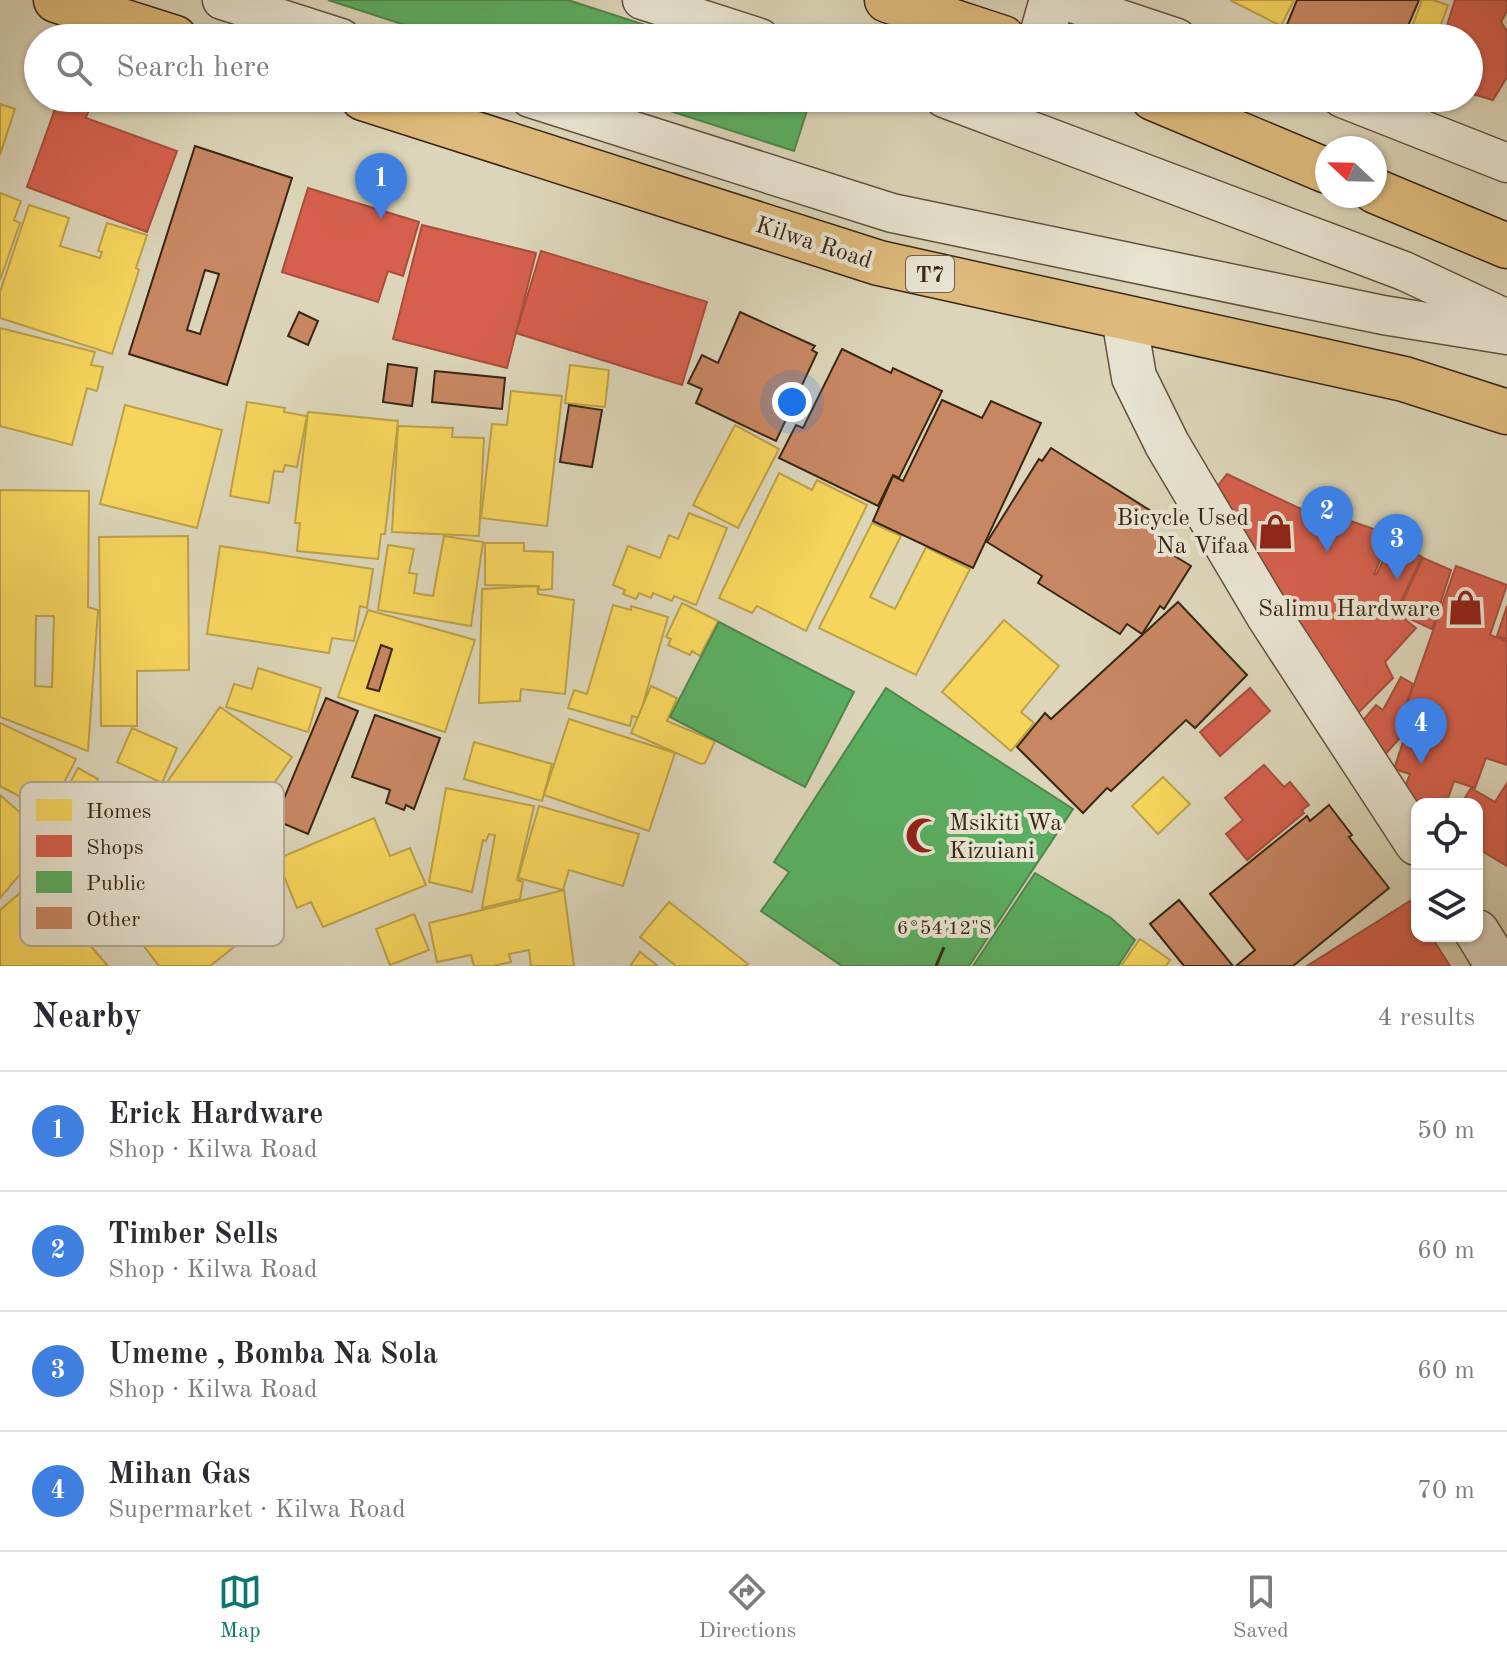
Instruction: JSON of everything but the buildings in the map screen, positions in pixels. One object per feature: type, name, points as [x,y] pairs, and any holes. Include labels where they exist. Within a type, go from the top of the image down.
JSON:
[{"type":"highway","points":[[56,0],[131,24]]},
{"type":"highway","points":[[887,0],[960,24]]},
{"type":"highway","name":"Kilwa Road","points":[[407,112],[879,263],[1404,379],[1507,412]]},
{"type":"highway","points":[[1186,112],[1315,166]]},
{"type":"highway","points":[[1387,196],[1507,246]]},
{"type":"street","points":[[1045,24],[1052,0]]},
{"type":"street","points":[[1124,318],[1134,377],[1167,444],[1269,616],[1411,834]]},
{"type":"street","points":[[1483,942],[1498,966]]},
{"type":"lane","points":[[222,0],[297,24]]},
{"type":"lane","points":[[642,0],[717,24]]},
{"type":"lane","points":[[1063,0],[1135,24]]},
{"type":"lane","points":[[574,112],[892,213],[1383,315],[1507,335]]},
{"type":"lane","points":[[981,112],[1404,271],[1507,319]]},
{"type":"lane","points":[[1378,112],[1507,163]]},
{"type":"place","name":"Erick Hardware","points":[[381,219]]},
{"type":"place","name":"Bicycle Used Na Vifaa","points":[[1275,531]]},
{"type":"place","name":"Timber Sells","points":[[1327,552]]},
{"type":"place","name":"Umeme , Bomba Na Sola","points":[[1397,580]]},
{"type":"place","name":"Salimu Hardware","points":[[1466,608]]},
{"type":"place","name":"Mihan Gas","points":[[1421,764]]},
{"type":"place","name":"Msikiti Wa Kizuiani","points":[[923,836]]}]
